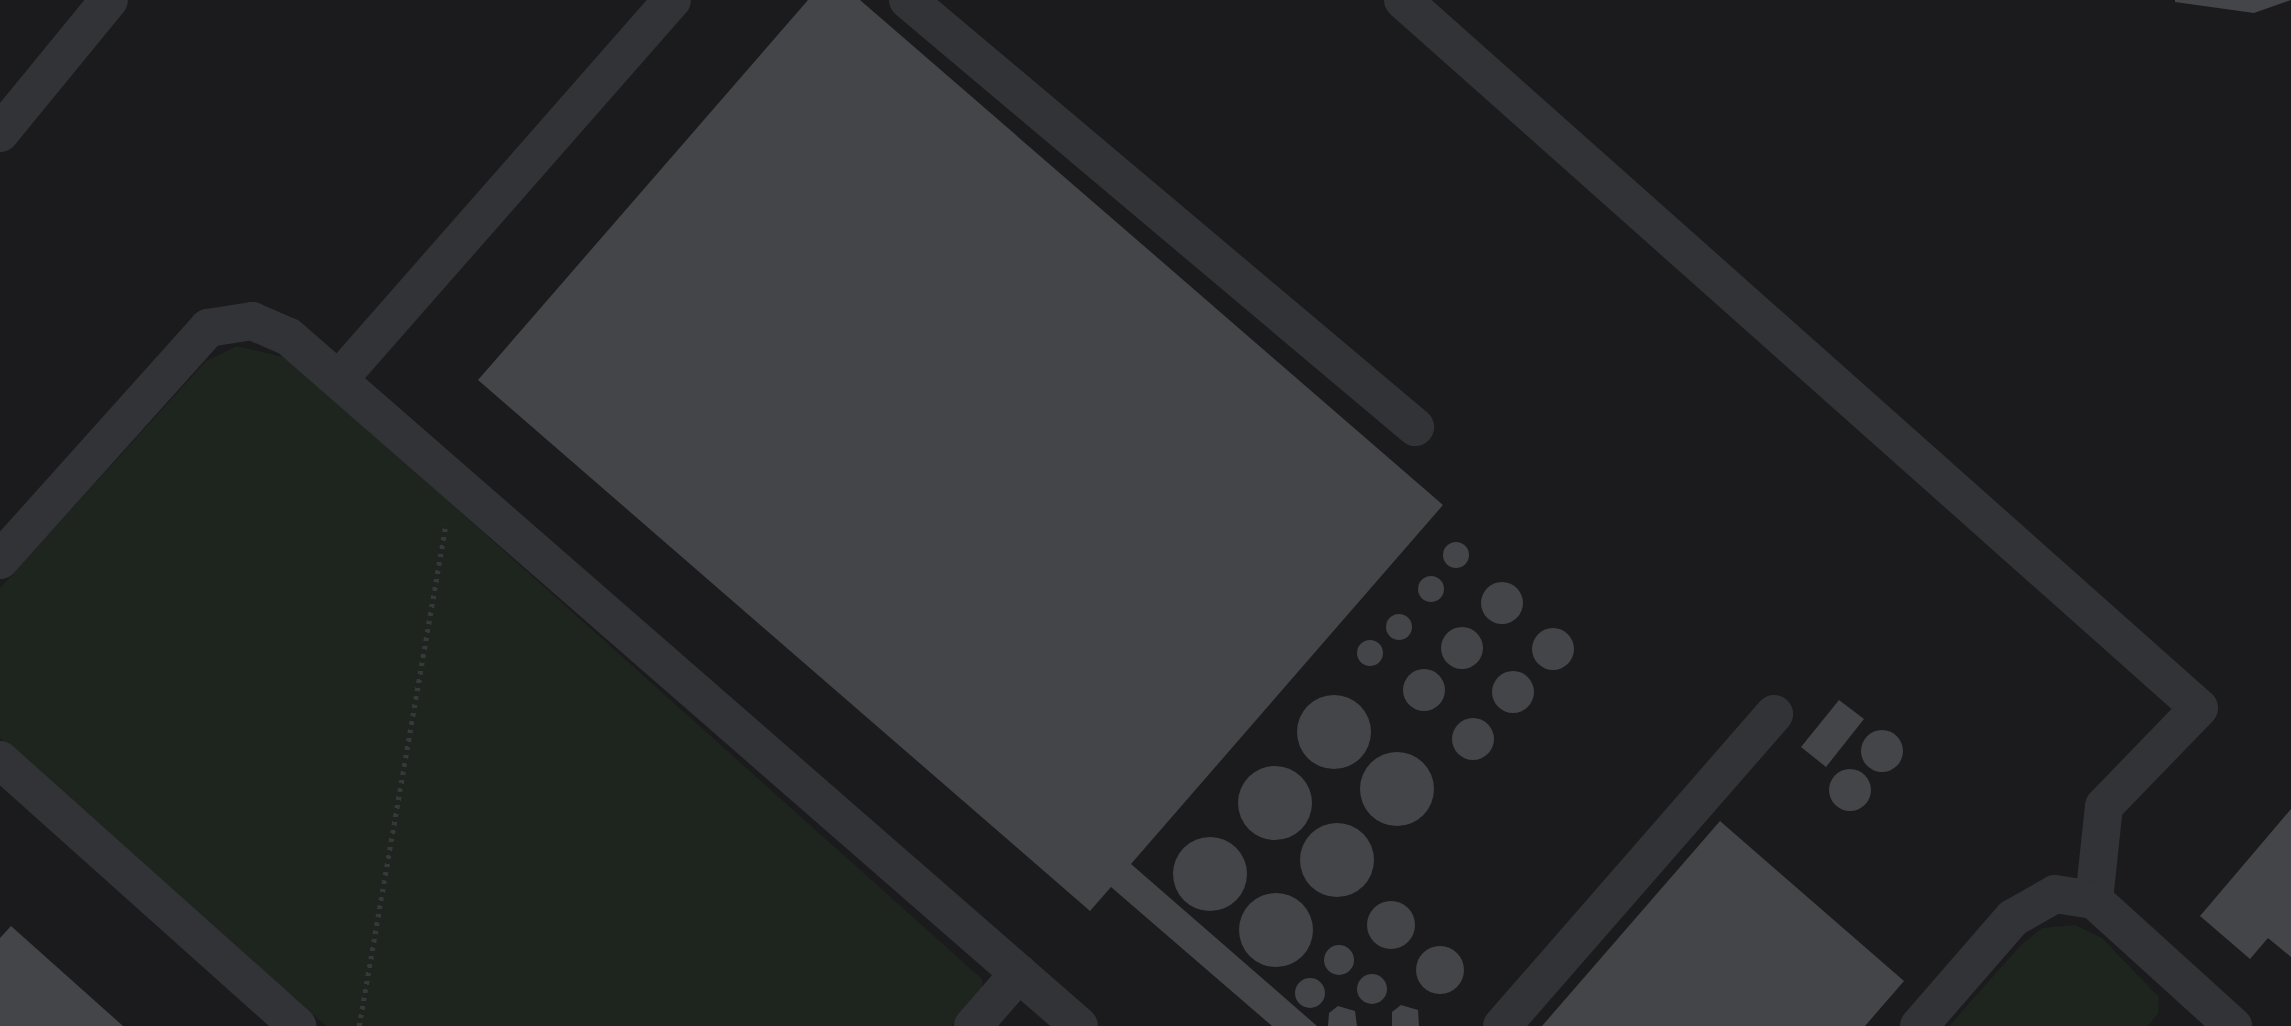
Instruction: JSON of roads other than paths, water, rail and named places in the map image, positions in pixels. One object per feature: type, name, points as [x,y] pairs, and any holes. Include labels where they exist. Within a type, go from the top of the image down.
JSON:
[{"type":"lane","points":[[0,133],[109,0]]},
{"type":"lane","points":[[340,378],[672,0]]},
{"type":"lane","points":[[908,0],[1415,427]]},
{"type":"lane","points":[[1403,0],[2200,708],[2104,806],[2094,900]]},
{"type":"lane","points":[[0,560],[208,328],[252,321],[289,337],[340,378],[1079,1026]]},
{"type":"lane","points":[[1502,1026],[1774,714]]},
{"type":"lane","points":[[0,760],[298,1026]]},
{"type":"lane","points":[[1919,1026],[2014,918],[2055,894],[2094,900],[2233,1026]]},
{"type":"lane","points":[[973,1026],[1018,973]]}]
